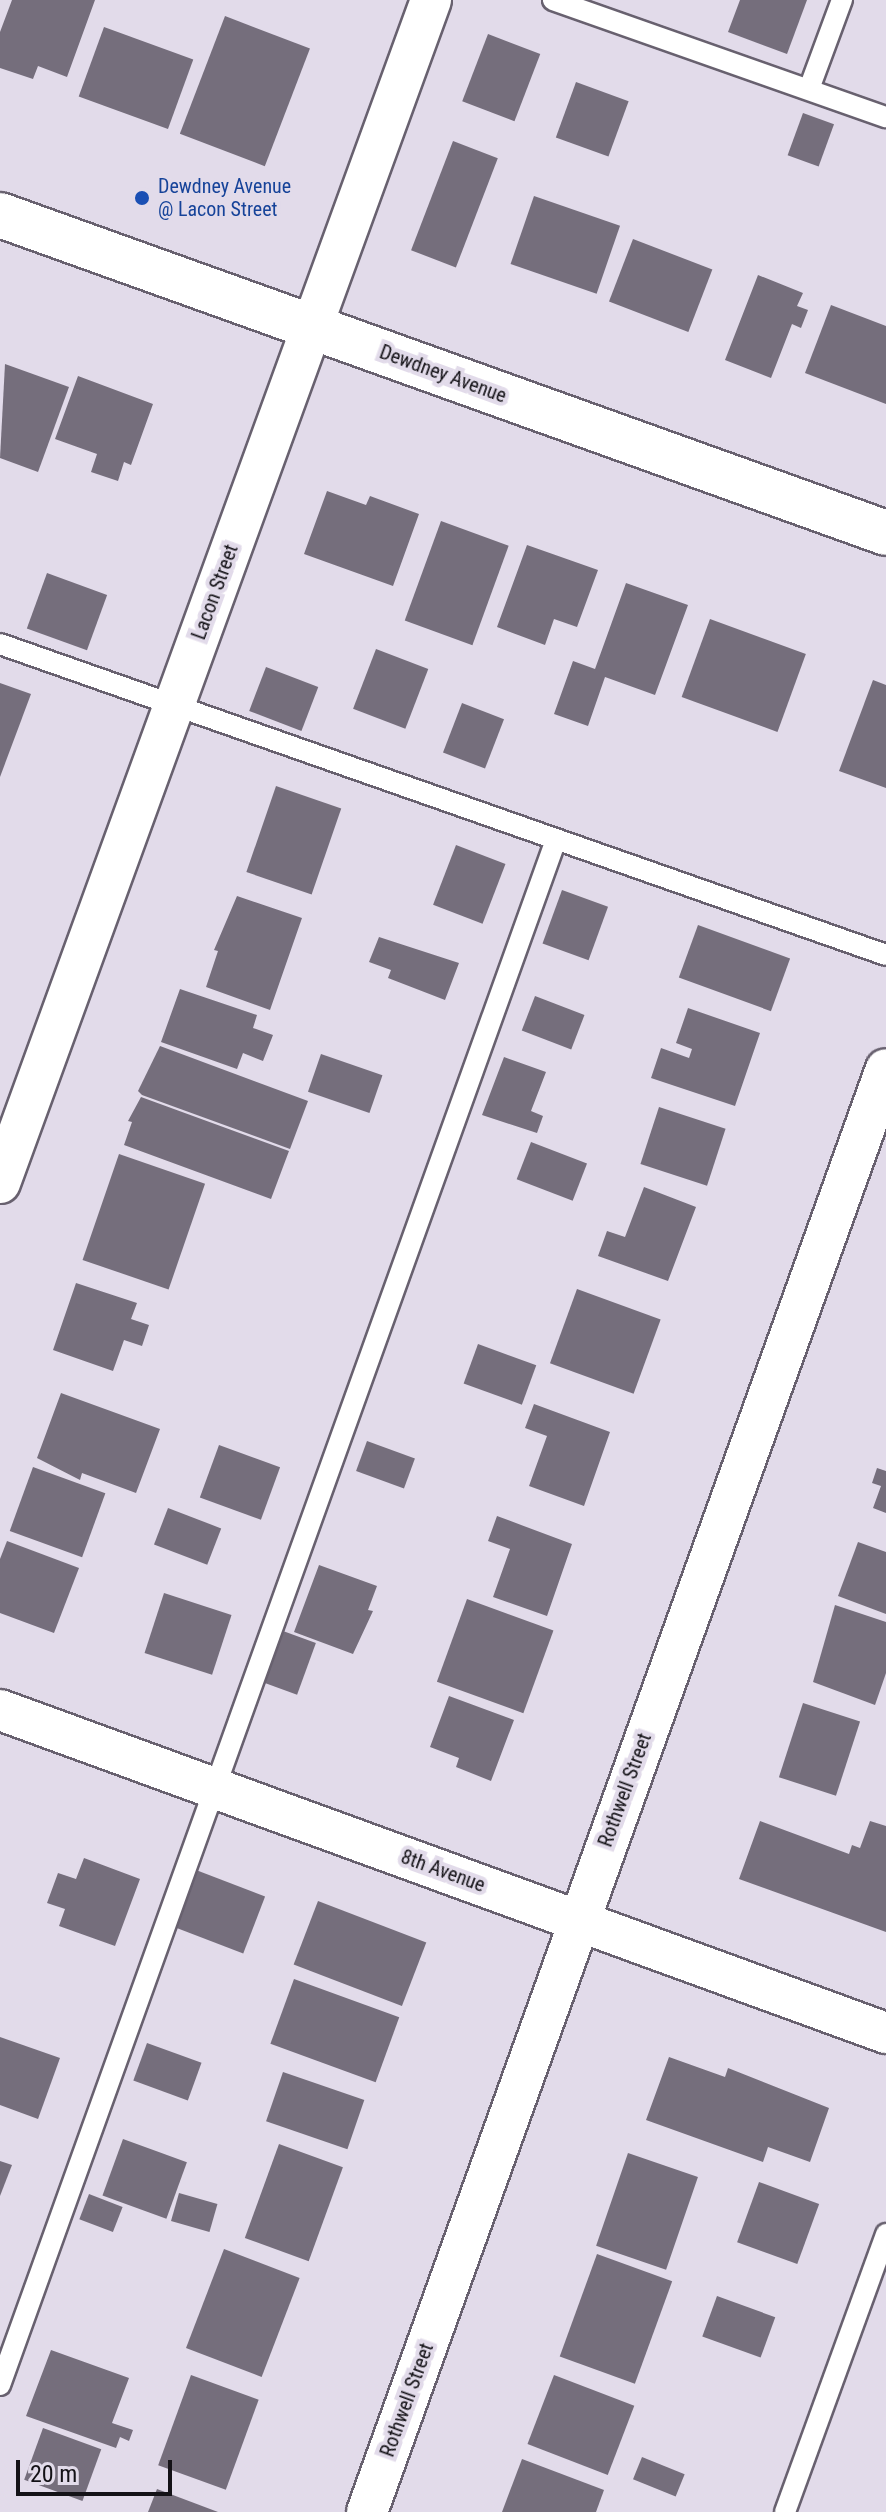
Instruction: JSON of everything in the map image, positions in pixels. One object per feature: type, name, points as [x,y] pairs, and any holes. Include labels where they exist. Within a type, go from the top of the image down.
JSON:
[{"type":"street","name":"Lacon Street","points":[[0,1183],[431,0]]},
{"type":"street","name":"Dewdney Avenue","points":[[0,215],[886,533]]},
{"type":"street","name":"Rothwell Street","points":[[367,2512],[886,1069]]},
{"type":"street","name":"8th Avenue","points":[[0,1710],[886,2033]]},
{"type":"lane","points":[[553,0],[886,117]]},
{"type":"lane","points":[[809,89],[842,0]]},
{"type":"lane","points":[[0,644],[886,955]]},
{"type":"lane","points":[[0,2385],[556,840]]},
{"type":"lane","points":[[785,2512],[886,2234]]},
{"type":"building","points":[[12,0],[95,0],[67,77],[38,66],[33,79],[0,68],[0,32]]},
{"type":"building","points":[[740,0],[807,0],[787,54],[728,32]]},
{"type":"building","points":[[225,16],[310,49],[265,166],[180,134]]},
{"type":"building","points":[[104,27],[193,59],[168,129],[79,97]]},
{"type":"building","points":[[488,34],[540,54],[514,121],[462,101]]},
{"type":"building","points":[[576,82],[629,101],[608,157],[556,137]]},
{"type":"building","points":[[803,113],[834,124],[819,167],[788,155]]},
{"type":"building","points":[[453,141],[498,158],[456,267],[411,250]]},
{"type":"building","points":[[534,196],[620,226],[597,294],[511,264]]},
{"type":"building","points":[[633,239],[712,269],[688,332],[609,302]]},
{"type":"building","points":[[758,275],[803,293],[797,306],[808,310],[801,328],[792,324],[771,378],[725,360]]},
{"type":"building","points":[[831,305],[886,326],[886,404],[805,373]]},
{"type":"building","points":[[5,364],[69,387],[38,472],[0,458]]},
{"type":"building","points":[[78,376],[153,404],[131,465],[124,462],[118,481],[91,472],[97,454],[55,439]]},
{"type":"building","points":[[327,491],[366,505],[370,496],[419,514],[393,586],[304,554]]},
{"type":"building","points":[[441,521],[509,546],[472,645],[405,621]]},
{"type":"building","points":[[527,545],[598,570],[577,627],[554,619],[545,645],[497,627]]},
{"type":"building","points":[[47,573],[107,595],[87,650],[27,628]]},
{"type":"building","points":[[626,583],[688,605],[655,695],[605,677],[588,726],[554,714],[573,661],[595,669]]},
{"type":"building","points":[[710,619],[806,654],[777,732],[682,697]]},
{"type":"building","points":[[376,649],[428,669],[405,729],[353,709]]},
{"type":"building","points":[[266,667],[318,687],[301,731],[249,711]]},
{"type":"building","points":[[873,680],[886,685],[886,788],[839,771]]},
{"type":"building","points":[[0,683],[31,694],[0,777]]},
{"type":"building","points":[[462,703],[504,719],[485,769],[443,752]]},
{"type":"building","points":[[276,786],[341,808],[312,895],[246,872]]},
{"type":"building","points":[[456,845],[505,864],[483,924],[433,905]]},
{"type":"building","points":[[562,890],[608,907],[589,960],[543,944]]},
{"type":"building","points":[[237,896],[302,918],[270,1010],[206,987],[218,951],[214,950]]},
{"type":"building","points":[[698,925],[790,959],[771,1011],[679,978]]},
{"type":"building","points":[[379,937],[459,963],[445,1000],[388,978],[391,970],[369,962]]},
{"type":"building","points":[[180,989],[257,1015],[253,1028],[273,1035],[263,1061],[243,1053],[237,1069],[161,1042]]},
{"type":"building","points":[[535,996],[584,1015],[571,1050],[522,1031]]},
{"type":"building","points":[[688,1008],[760,1033],[735,1106],[651,1078],[661,1048],[689,1058],[692,1049],[676,1043]]},
{"type":"building","points":[[160,1046],[308,1101],[290,1149],[142,1095],[138,1091]]},
{"type":"building","points":[[321,1054],[382,1075],[369,1113],[308,1092]]},
{"type":"building","points":[[504,1057],[546,1072],[531,1111],[543,1116],[537,1133],[482,1115]]},
{"type":"building","points":[[141,1097],[289,1151],[271,1199],[124,1145],[132,1122],[128,1121]]},
{"type":"building","points":[[659,1107],[726,1129],[707,1186],[640,1164]]},
{"type":"building","points":[[531,1142],[587,1164],[573,1201],[517,1179]]},
{"type":"building","points":[[119,1154],[205,1184],[169,1290],[83,1260]]},
{"type":"building","points":[[644,1187],[696,1207],[668,1281],[598,1256],[607,1231],[625,1237]]},
{"type":"building","points":[[76,1283],[137,1303],[131,1319],[149,1325],[142,1346],[124,1340],[113,1371],[53,1350]]},
{"type":"building","points":[[577,1289],[661,1319],[634,1394],[550,1363]]},
{"type":"building","points":[[478,1344],[536,1365],[522,1405],[464,1383]]},
{"type":"building","points":[[61,1393],[160,1429],[136,1493],[82,1473],[80,1480],[37,1458]]},
{"type":"building","points":[[534,1404],[610,1432],[584,1506],[529,1486],[547,1436],[525,1428]]},
{"type":"building","points":[[367,1441],[415,1458],[404,1489],[356,1471]]},
{"type":"building","points":[[219,1445],[280,1467],[261,1520],[200,1498]]},
{"type":"building","points":[[33,1467],[105,1493],[82,1557],[10,1531]]},
{"type":"building","points":[[877,1468],[886,1471],[886,1513],[873,1508],[881,1486],[872,1483]]},
{"type":"building","points":[[168,1508],[221,1528],[207,1565],[154,1544]]},
{"type":"building","points":[[497,1516],[572,1544],[547,1616],[493,1597],[510,1549],[488,1541]]},
{"type":"building","points":[[7,1541],[79,1568],[54,1633],[0,1613],[0,1559]]},
{"type":"building","points":[[858,1542],[886,1552],[886,1614],[838,1596]]},
{"type":"building","points":[[319,1565],[377,1586],[368,1610],[373,1611],[353,1654],[294,1632]]},
{"type":"building","points":[[164,1593],[232,1615],[212,1675],[145,1653]]},
{"type":"building","points":[[467,1599],[553,1630],[523,1713],[437,1682]]},
{"type":"building","points":[[835,1605],[886,1622],[886,1673],[875,1705],[813,1682]]},
{"type":"building","points":[[283,1631],[316,1643],[297,1695],[264,1683]]},
{"type":"building","points":[[449,1696],[514,1720],[491,1781],[456,1767],[459,1758],[430,1747]]},
{"type":"building","points":[[803,1703],[860,1722],[836,1796],[779,1777]]},
{"type":"building","points":[[760,1821],[849,1854],[852,1845],[860,1848],[870,1821],[886,1826],[886,1932],[739,1879]]},
{"type":"building","points":[[84,1858],[140,1879],[115,1946],[59,1926],[65,1909],[47,1903],[58,1873],[76,1879]]},
{"type":"building","points":[[196,1870],[265,1897],[243,1953],[174,1927]]},
{"type":"building","points":[[318,1901],[426,1943],[402,2006],[294,1964]]},
{"type":"building","points":[[294,1979],[399,2017],[376,2082],[270,2044]]},
{"type":"building","points":[[0,2037],[60,2058],[38,2119],[0,2105]]},
{"type":"building","points":[[147,2043],[202,2063],[188,2100],[133,2081]]},
{"type":"building","points":[[669,2057],[725,2077],[728,2068],[829,2108],[810,2162],[768,2147],[763,2162],[646,2120]]},
{"type":"building","points":[[283,2072],[364,2100],[347,2149],[266,2121]]},
{"type":"building","points":[[123,2139],[187,2162],[166,2219],[102,2195]]},
{"type":"building","points":[[279,2144],[343,2167],[309,2261],[245,2238]]},
{"type":"building","points":[[628,2153],[698,2177],[666,2270],[596,2246]]},
{"type":"building","points":[[0,2161],[12,2165],[0,2196]]},
{"type":"building","points":[[759,2182],[819,2204],[797,2264],[737,2242]]},
{"type":"building","points":[[179,2193],[217,2204],[209,2232],[171,2221]]},
{"type":"building","points":[[89,2194],[123,2207],[113,2232],[79,2219]]},
{"type":"building","points":[[224,2249],[300,2278],[262,2377],[186,2348]]},
{"type":"building","points":[[597,2254],[672,2281],[635,2384],[560,2356]]},
{"type":"building","points":[[717,2296],[775,2317],[761,2358],[702,2336]]},
{"type":"building","points":[[51,2350],[129,2378],[112,2423],[133,2430],[129,2441],[120,2437],[116,2448],[26,2416]]},
{"type":"building","points":[[191,2375],[259,2400],[226,2490],[158,2465]]},
{"type":"building","points":[[554,2375],[634,2406],[608,2475],[527,2444]]},
{"type":"building","points":[[43,2428],[101,2449],[82,2501],[24,2480]]},
{"type":"building","points":[[642,2457],[685,2474],[676,2496],[633,2479]]},
{"type":"building","points":[[522,2459],[604,2490],[596,2512],[502,2512]]},
{"type":"building","points":[[157,2489],[218,2512],[148,2512]]},
{"type":"place","name":"Dewdney Avenue @ Lacon Street","points":[[142,198]]}]
